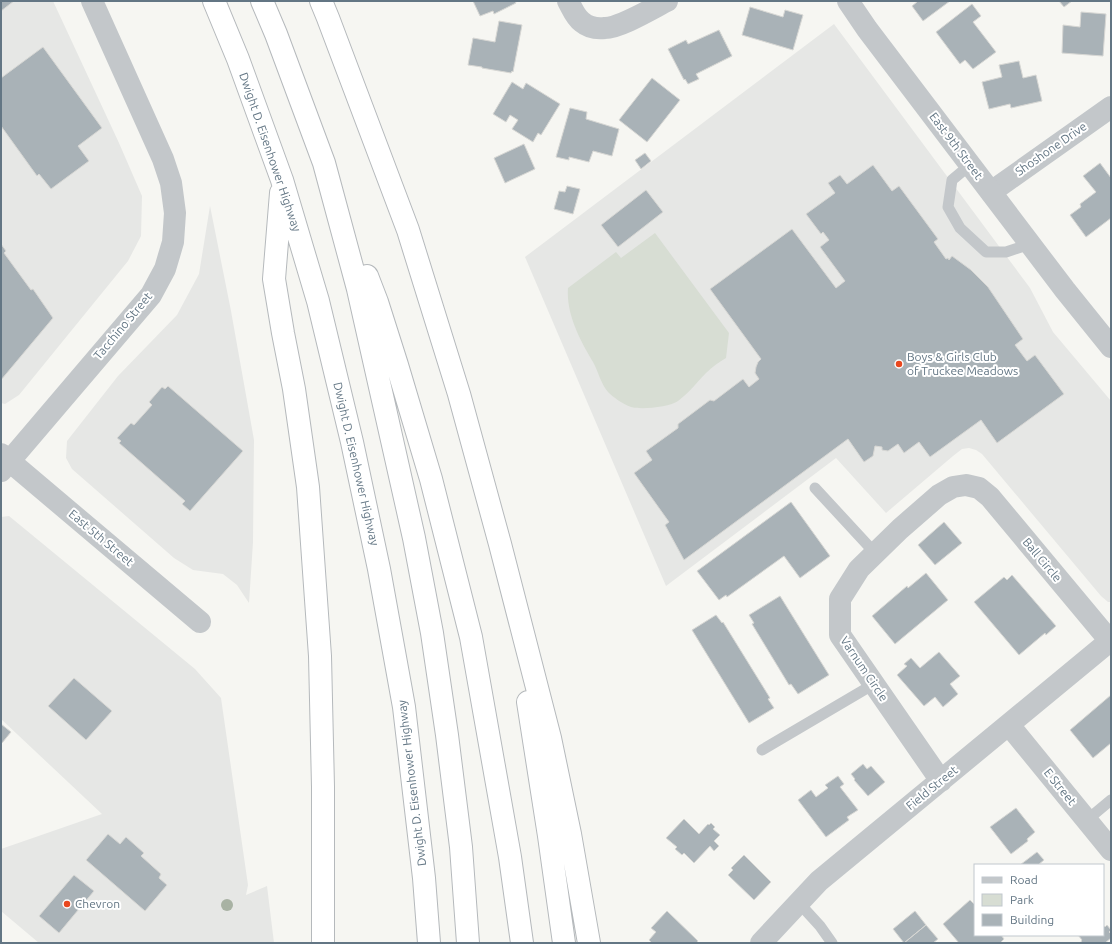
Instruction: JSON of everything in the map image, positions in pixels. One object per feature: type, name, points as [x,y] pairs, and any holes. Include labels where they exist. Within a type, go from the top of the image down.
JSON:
[{"type":"highway","name":"Dwight D. Eisenhower Highway","points":[[214,1],[238,59],[282,180],[318,301],[352,442],[379,569],[404,707],[424,878],[428,943]]},
{"type":"highway","points":[[262,1],[276,34],[377,302],[431,479],[471,637],[510,856],[522,943]]},
{"type":"highway","points":[[321,1],[408,230],[459,394],[500,544],[550,738],[570,834],[589,943]]},
{"type":"highway","points":[[324,163],[358,289],[381,388],[414,538],[432,633],[447,735],[461,848],[468,943]]},
{"type":"highway","points":[[282,180],[274,279],[294,388],[308,487],[320,656],[323,787],[323,943]]},
{"type":"highway","points":[[500,544],[529,708],[564,943]]},
{"type":"street","name":"Tacchino Street","points":[[4,462],[151,295],[165,269],[173,242],[175,213],[171,183],[163,159],[92,1]]},
{"type":"street","points":[[568,1],[582,22],[594,28],[606,28],[621,24],[667,1]]},
{"type":"street","name":"East 9th Street","points":[[848,1],[867,29],[1030,244],[1111,347]]},
{"type":"street","name":"Shoshone Drive","points":[[991,192],[1111,107]]},
{"type":"street","name":"East 5th Street","points":[[4,462],[200,622]]},
{"type":"street","name":"Varnum Circle","points":[[941,781],[840,635],[840,599],[859,569],[900,529],[939,495],[953,487],[966,485],[970,486]]},
{"type":"street","name":"Ball Circle","points":[[970,486],[979,488],[990,497],[1110,641]]},
{"type":"street","name":"Field Street","points":[[761,943],[819,881],[1110,641]]},
{"type":"street","name":"E Street","points":[[1009,725],[1111,850]]},
{"type":"lane","points":[[970,165],[952,180],[948,207],[960,228],[986,252],[1006,252],[1030,244]]},
{"type":"lane","points":[[815,488],[875,553]]},
{"type":"lane","points":[[762,750],[874,684]]},
{"type":"lane","points":[[1087,820],[1111,800]]},
{"type":"lane","points":[[799,903],[820,926],[832,943]]},
{"type":"shaded area","points":[[1,1],[53,1],[142,196],[141,236],[128,261],[19,395],[5,404],[1,403]]},
{"type":"shaded area","points":[[834,24],[1030,288],[1053,332],[1111,401],[1111,602],[1108,602],[1101,596],[982,454],[969,448],[962,449],[953,456],[886,513],[836,458],[666,586],[525,257]]},
{"type":"shaded area","points":[[210,206],[231,311],[254,440],[253,542],[249,603],[237,585],[223,574],[193,570],[174,558],[72,469],[66,458],[67,441],[118,376],[177,315],[199,274]]},
{"type":"shaded area","points":[[9,516],[195,669],[221,698],[248,885],[246,895],[267,886],[274,943],[39,943],[1,911],[1,849],[102,814],[1,719],[1,517]]},
{"type":"green space","points":[[655,233],[729,333],[726,358],[708,371],[682,398],[669,405],[636,408],[628,406],[616,399],[603,385],[575,326],[569,307],[568,288],[616,252],[621,258]]},
{"type":"building","points":[[1,1],[14,1],[1,11]]},
{"type":"building","points":[[473,1],[515,1],[516,3],[494,14],[493,11],[480,16]]},
{"type":"building","points":[[916,1],[950,1],[923,21],[912,6],[917,2]]},
{"type":"building","points":[[1059,1],[1072,1],[1064,7]]},
{"type":"building","points":[[972,4],[981,16],[973,22],[996,52],[973,69],[965,60],[960,64],[936,32]]},
{"type":"building","points":[[750,7],[783,17],[785,10],[803,15],[793,50],[742,35]]},
{"type":"building","points":[[1081,12],[1106,14],[1103,56],[1062,53],[1063,25],[1080,27]]},
{"type":"building","points":[[499,21],[522,25],[513,72],[512,71],[511,73],[468,65],[473,38],[495,42]]},
{"type":"building","points":[[719,30],[732,56],[696,74],[699,79],[688,84],[685,79],[684,80],[668,49],[686,40],[688,44]]},
{"type":"building","points":[[43,47],[102,128],[78,146],[89,161],[51,189],[39,174],[37,176],[1,126],[1,78]]},
{"type":"building","points":[[1019,61],[1023,78],[1036,75],[1042,101],[1011,108],[1010,104],[989,109],[982,82],[1002,77],[999,65]]},
{"type":"building","points":[[652,78],[680,100],[647,142],[619,120]]},
{"type":"building","points":[[512,82],[523,89],[526,83],[560,104],[541,135],[538,133],[533,142],[512,129],[518,120],[510,115],[506,122],[493,114]]},
{"type":"building","points":[[570,108],[587,112],[586,119],[619,129],[612,156],[593,151],[589,162],[569,157],[569,160],[556,157]]},
{"type":"building","points":[[524,144],[535,169],[505,183],[494,158]]},
{"type":"building","points":[[645,153],[651,161],[641,169],[635,160]]},
{"type":"building","points":[[1100,163],[1111,178],[1111,218],[1086,237],[1070,215],[1081,207],[1080,204],[1096,192],[1083,176]]},
{"type":"building","name":"Boys & Girls Club of Truckee Meadows","points":[[873,165],[892,191],[899,186],[938,239],[934,242],[946,259],[948,258],[949,260],[952,256],[971,270],[988,287],[1023,339],[1015,345],[1027,361],[1035,355],[1064,394],[997,443],[981,420],[930,457],[919,442],[904,453],[898,444],[888,451],[882,450],[882,447],[875,446],[873,456],[864,462],[848,439],[684,560],[665,525],[669,522],[634,473],[652,460],[646,451],[678,428],[678,424],[710,400],[714,401],[743,379],[749,387],[759,379],[755,373],[758,362],[761,359],[710,289],[792,229],[836,288],[845,281],[820,247],[829,240],[823,232],[821,234],[806,214],[835,193],[828,183],[840,175],[847,184]]},
{"type":"building","points":[[567,186],[580,189],[573,214],[554,209],[559,191],[565,192]]},
{"type":"building","points":[[646,190],[663,212],[618,247],[601,225]]},
{"type":"building","points":[[1,244],[6,251],[4,253],[31,290],[33,289],[53,318],[1,380]]},
{"type":"building","points":[[168,386],[243,451],[190,511],[182,504],[185,501],[119,443],[121,441],[117,438],[131,423],[134,425],[152,405],[149,402],[162,387],[165,389]]},
{"type":"building","points":[[791,502],[830,556],[800,578],[784,556],[727,597],[726,595],[719,600],[697,571]]},
{"type":"building","points":[[944,522],[962,543],[935,565],[918,545]]},
{"type":"building","points":[[926,573],[948,600],[895,644],[872,616],[907,586],[908,588]]},
{"type":"building","points":[[1012,575],[1056,626],[1046,635],[1045,633],[1019,655],[974,602],[1004,577],[1007,580]]},
{"type":"building","points":[[780,596],[829,675],[798,694],[791,684],[789,685],[752,624],[754,623],[749,615]]},
{"type":"building","points":[[716,615],[722,623],[723,622],[770,698],[768,699],[774,708],[749,723],[692,630]]},
{"type":"building","points":[[939,652],[960,676],[950,684],[958,694],[943,707],[935,697],[924,706],[897,675],[907,666],[904,664],[911,658],[920,668]]},
{"type":"building","points":[[74,678],[112,711],[86,740],[48,706]]},
{"type":"building","points":[[1111,695],[1111,743],[1093,758],[1070,730]]},
{"type":"building","points":[[1,724],[11,732],[2,743],[1,742]]},
{"type":"building","points":[[863,764],[867,769],[871,766],[885,782],[868,796],[854,780],[855,779],[851,774]]},
{"type":"building","points":[[838,776],[844,784],[840,787],[858,810],[847,817],[849,820],[826,837],[798,800],[811,790],[816,797],[828,788],[825,785]]},
{"type":"building","points":[[1016,808],[1035,832],[1027,839],[1028,841],[1011,854],[990,827]]},
{"type":"building","points":[[684,819],[699,834],[708,824],[709,825],[711,823],[715,827],[713,829],[720,835],[714,841],[719,846],[714,851],[710,846],[694,863],[684,853],[682,855],[675,849],[677,847],[666,838]]},
{"type":"building","points":[[108,834],[120,844],[126,837],[144,853],[141,856],[161,874],[159,878],[167,885],[145,911],[86,860]]},
{"type":"building","points":[[1037,852],[1044,860],[1039,864],[1021,864]]},
{"type":"building","points":[[744,855],[771,882],[754,900],[728,875],[733,870],[731,868]]},
{"type":"building","name":"Chevron","points":[[74,875],[94,891],[59,933],[39,916]]},
{"type":"building","points":[[970,900],[974,904],[974,936],[1002,936],[1004,939],[1000,943],[959,943],[943,924]]},
{"type":"building","points":[[667,911],[698,941],[696,943],[652,943],[649,940],[656,932],[651,928]]},
{"type":"building","points":[[915,911],[926,925],[904,943],[893,929]]},
{"type":"building","points":[[926,925],[938,939],[933,943],[904,943]]},
{"type":"building","points":[[1107,925],[1111,930],[1109,932],[1111,934],[1111,938],[1105,943],[1082,943],[1082,940],[1079,936],[1104,936],[1104,926],[1105,927]]},
{"type":"place","name":"Boys & Girls Club of Truckee Meadows","points":[[899,364]]},
{"type":"place","name":"Chevron","points":[[67,904]]}]
